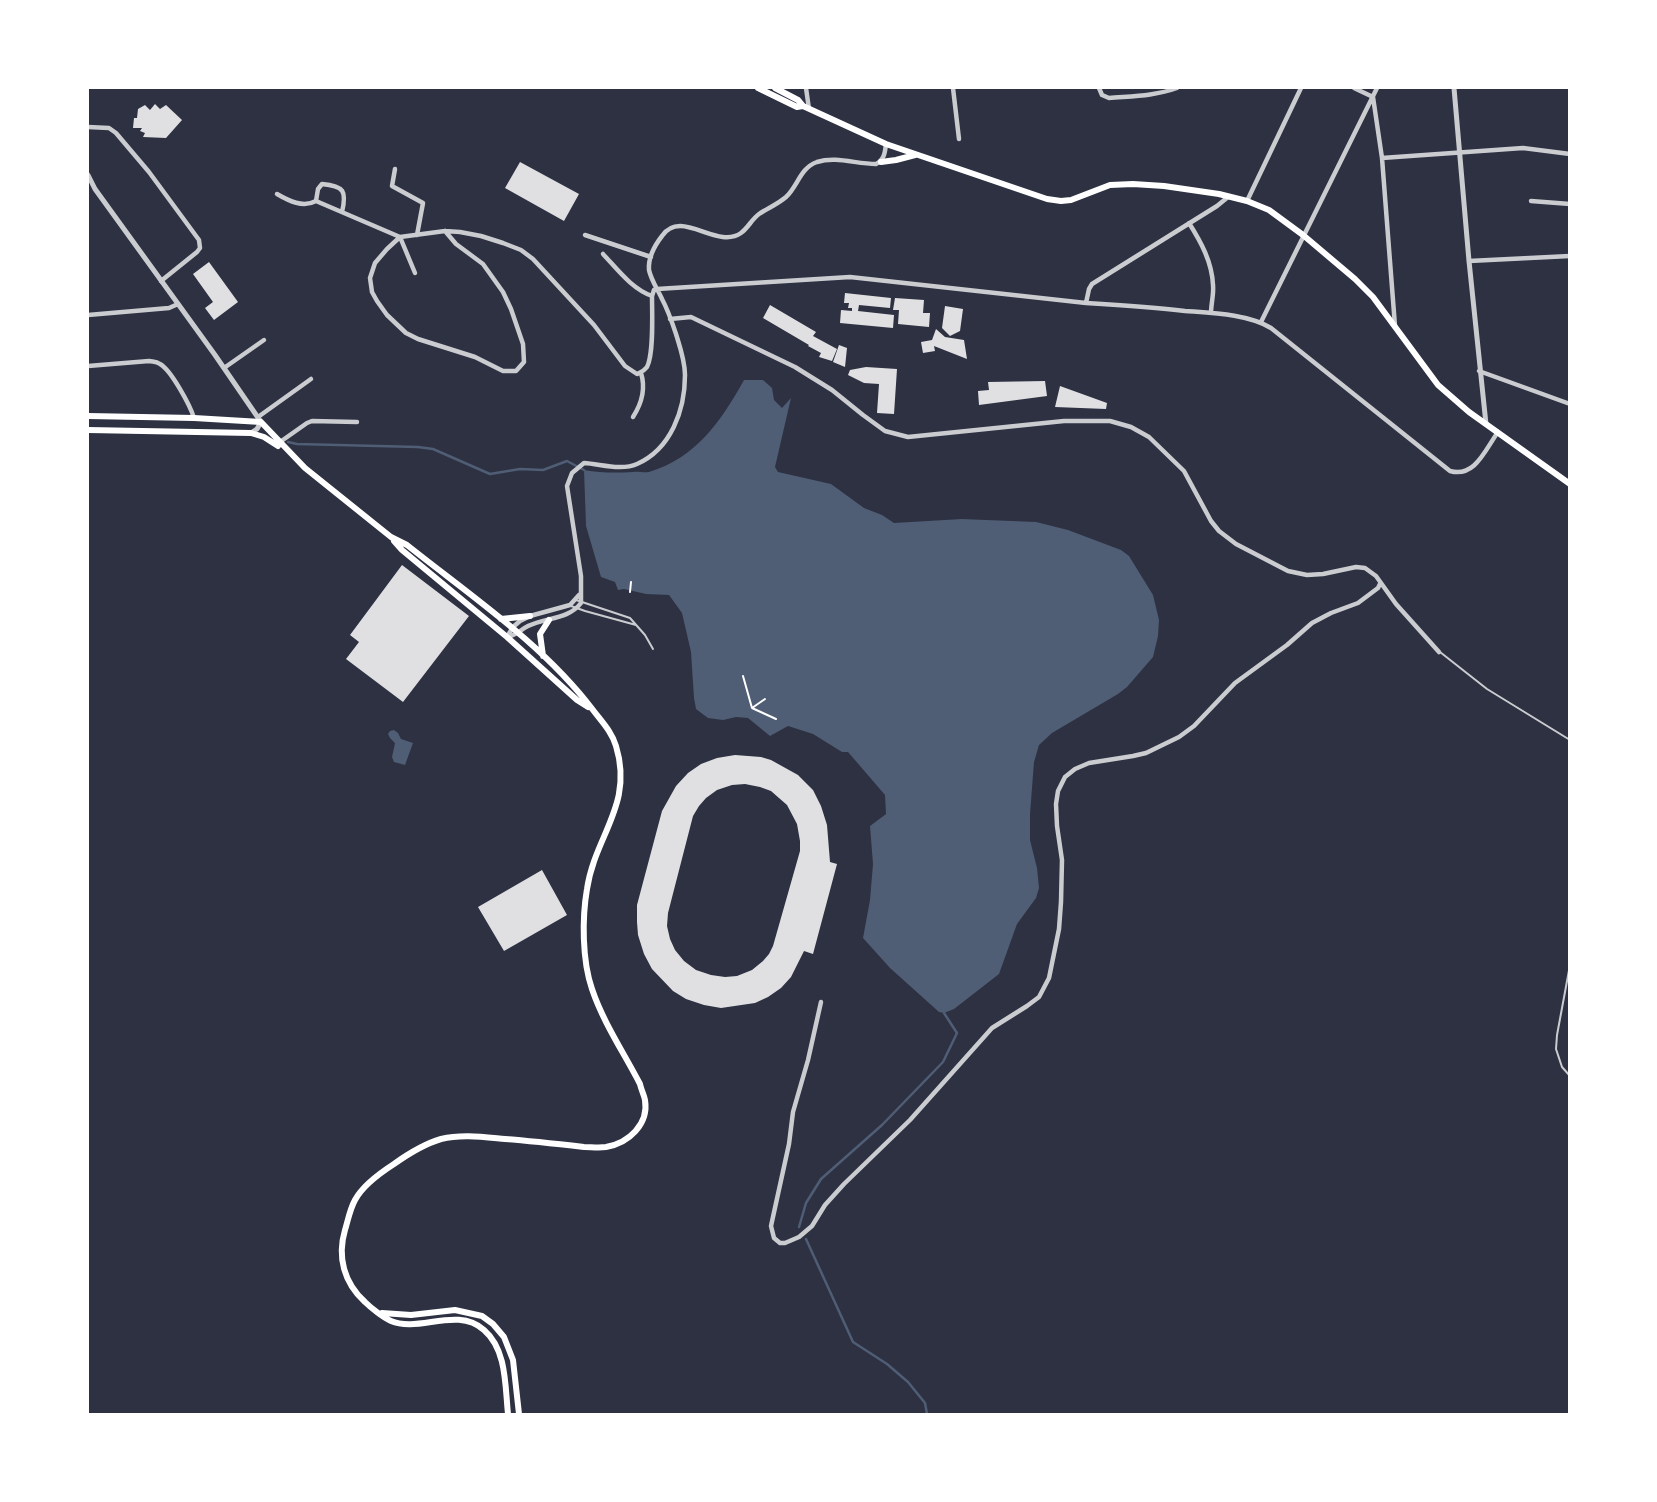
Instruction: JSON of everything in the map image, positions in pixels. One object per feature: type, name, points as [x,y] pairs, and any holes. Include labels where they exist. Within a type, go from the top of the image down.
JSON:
[{"type":"main road","points":[[758,88],[886,144],[1047,199],[1071,200],[1110,185],[1164,186],[1229,196],[1269,210],[1303,235],[1373,297],[1438,385],[1469,412],[1569,483]]},
{"type":"main road","points":[[775,88],[798,100],[806,108]]},
{"type":"main road","points":[[881,162],[915,155]]},
{"type":"main road","points":[[88,416],[260,420],[305,468],[391,537],[402,550],[593,711]]},
{"type":"main road","points":[[88,430],[251,433],[286,450]]},
{"type":"main road","points":[[391,537],[407,545],[515,630],[583,695],[615,743],[621,779],[620,795],[587,887],[587,965],[591,988],[598,1004],[640,1084],[645,1100],[642,1123],[626,1139],[604,1147],[480,1136],[450,1138],[428,1144],[385,1169],[362,1190],[355,1200],[341,1245],[344,1273],[348,1282],[359,1296],[390,1321],[404,1323],[459,1319],[485,1330],[495,1342],[503,1363],[508,1415]]},
{"type":"main road","points":[[501,619],[530,616]]},
{"type":"main road","points":[[543,656],[540,634],[550,620]]},
{"type":"main road","points":[[380,1313],[411,1315],[455,1310],[482,1316],[493,1324],[504,1337],[513,1360],[519,1415]]},
{"type":"street","points":[[806,108],[808,88]]},
{"type":"street","points":[[953,88],[959,139]]},
{"type":"street","points":[[1099,88],[1102,95],[1109,98],[1153,94],[1177,88]]},
{"type":"street","points":[[1247,201],[1301,88]]},
{"type":"street","points":[[1354,88],[1373,97]]},
{"type":"street","points":[[1261,322],[1377,88]]},
{"type":"street","points":[[1454,88],[1486,424]]},
{"type":"street","points":[[1373,97],[1382,158],[1395,327]]},
{"type":"street","points":[[88,127],[109,128],[116,133],[149,172],[198,240],[200,248],[197,252],[161,281]]},
{"type":"street","points":[[515,630],[564,616],[577,609],[581,603],[581,576],[567,486],[572,473],[587,463],[621,467],[635,465],[653,453],[676,424],[684,392],[682,356],[649,269],[651,257],[663,233],[673,227],[685,226],[707,234],[734,237],[743,232],[760,213],[787,196],[802,174],[812,165],[834,160],[876,164],[881,162],[885,155],[886,144]]},
{"type":"street","points":[[1382,158],[1523,148],[1570,154]]},
{"type":"street","points":[[395,170],[392,186],[423,203],[417,235]]},
{"type":"street","points":[[88,175],[95,189],[260,420]]},
{"type":"street","points":[[316,201],[318,189],[322,184],[338,188],[345,196],[342,212]]},
{"type":"street","points":[[277,194],[301,205],[316,201],[400,237],[445,231],[460,232],[481,236],[521,250],[542,266],[603,335],[625,366],[637,374],[647,367],[654,290],[850,277],[1086,303],[1211,313],[1261,322],[1450,471],[1465,472],[1473,467],[1498,432]]},
{"type":"street","points":[[1086,303],[1092,284],[1229,196]]},
{"type":"street","points":[[1531,201],[1570,204]]},
{"type":"street","points":[[1189,223],[1203,244],[1209,262],[1213,285],[1211,313]]},
{"type":"street","points":[[400,237],[378,258],[370,278],[372,292],[377,301],[398,326],[418,339],[462,352],[503,372],[516,371],[524,362],[523,344],[503,292],[483,264],[456,244],[445,231]]},
{"type":"street","points":[[584,235],[651,257]]},
{"type":"street","points":[[400,237],[415,272]]},
{"type":"street","points":[[603,254],[632,285],[652,296]]},
{"type":"street","points":[[1469,261],[1570,256]]},
{"type":"street","points":[[88,315],[169,308],[178,304]]},
{"type":"street","points":[[670,319],[691,317],[795,367],[832,390],[886,431],[908,437],[1064,421],[1110,421],[1132,427],[1149,437],[1184,471],[1211,521],[1236,544],[1288,571],[1307,575],[1323,575],[1356,567],[1366,568],[1376,576],[1417,629],[1439,652]]},
{"type":"street","points":[[224,368],[264,340]]},
{"type":"street","points":[[88,366],[158,362],[190,405],[194,418]]},
{"type":"street","points":[[1479,371],[1570,404]]},
{"type":"street","points":[[633,417],[643,396],[641,373]]},
{"type":"street","points":[[251,433],[257,429],[260,420],[311,379]]},
{"type":"street","points":[[280,443],[312,421],[356,422]]},
{"type":"street","points":[[1569,483],[1570,473]]},
{"type":"street","points":[[821,1002],[793,1112],[789,1144],[771,1226],[774,1238],[780,1243],[799,1237],[811,1226],[844,1184],[910,1120],[992,1028],[1039,997],[1049,978],[1059,929],[1062,860],[1056,804],[1065,777],[1088,763],[1133,757],[1179,737],[1194,726],[1235,683],[1312,623],[1331,612],[1358,603],[1380,584]]},
{"type":"street","points":[[507,637],[514,636],[515,630],[530,616],[570,605],[580,595]]},
{"type":"lane","points":[[575,600],[630,618],[653,649]]},
{"type":"lane","points":[[570,605],[637,626]]},
{"type":"lane","points":[[1439,652],[1488,689],[1570,740]]},
{"type":"lane","points":[[1570,965],[1556,1049],[1562,1067],[1570,1076]]},
{"type":"path","points":[[630,592],[631,582]]},
{"type":"path","points":[[743,676],[751,708]]},
{"type":"path","points":[[751,708],[765,699]]},
{"type":"path","points":[[751,708],[776,719]]},
{"type":"water","points":[[744,380],[763,380],[772,388],[774,400],[782,408],[791,398],[775,467],[778,472],[831,484],[864,508],[894,523],[962,519],[1036,522],[1068,530],[1121,550],[1129,556],[1153,595],[1159,620],[1153,657],[1118,694],[1052,733],[1039,745],[1034,762],[1030,814],[1030,840],[1039,888],[1036,898],[1017,924],[999,974],[954,1009],[944,1013],[939,1012],[890,968],[863,938],[873,864],[870,826],[886,814],[885,795],[848,752],[842,752],[813,734],[788,726],[770,736],[748,718],[708,718],[696,709],[691,652],[682,613],[669,595],[618,590],[615,582],[601,577],[586,526],[584,470],[649,472],[666,466],[694,448],[706,436]]},
{"type":"water","points":[[394,730],[401,739],[413,743],[405,765],[394,762],[392,757],[395,743],[388,734]]},
{"type":"building","points":[[155,104],[160,109],[166,105],[182,120],[166,138],[143,137],[145,133],[140,131],[142,128],[133,128],[138,109],[145,105],[150,110]]},
{"type":"building","points":[[520,162],[579,194],[564,221],[505,188]]},
{"type":"building","points":[[209,262],[238,302],[214,320],[205,308],[213,302],[193,274]]},
{"type":"building","points":[[845,293],[891,298],[890,308],[859,305],[858,311],[894,315],[893,328],[840,323],[841,310],[852,311],[852,308],[848,308],[849,303],[844,303]]},
{"type":"building","points":[[895,298],[924,300],[923,313],[930,313],[929,327],[898,324],[899,310],[893,310]]},
{"type":"building","points":[[770,305],[816,332],[813,336],[837,349],[832,361],[819,357],[821,353],[763,318]]},
{"type":"building","points":[[945,306],[963,309],[960,331],[950,336],[942,328]]},
{"type":"building","points":[[936,329],[945,337],[964,340],[967,359],[934,346],[935,351],[923,353],[921,342],[932,340]]},
{"type":"building","points":[[839,345],[847,348],[845,367],[833,362]]},
{"type":"building","points":[[866,367],[897,369],[894,414],[877,413],[879,384],[864,383],[848,375],[850,370]]},
{"type":"building","points":[[1045,381],[1047,396],[979,405],[978,391],[989,390],[988,382]]},
{"type":"building","points":[[1060,386],[1107,403],[1106,409],[1055,407]]},
{"type":"building","points":[[402,565],[469,616],[403,702],[346,659],[359,642],[350,635]]},
{"type":"building","points":[[735,755],[761,757],[798,775],[813,790],[821,806],[827,825],[830,862],[837,864],[813,954],[804,951],[791,977],[768,997],[755,1003],[721,1008],[686,999],[673,991],[652,969],[644,954],[637,922],[637,905],[662,811],[676,786],[688,773],[717,758]],"holes":[[[745,784],[771,791],[787,805],[797,824],[800,851],[769,954],[752,970],[737,976],[711,975],[696,970],[684,961],[675,950],[667,926],[693,816],[706,798],[717,790]]]},
{"type":"building","points":[[542,870],[567,915],[504,951],[478,907]]},
{"type":"waterway","points":[[288,442],[433,449],[490,474],[520,469],[543,470],[567,461],[584,470]]},
{"type":"waterway","points":[[799,1227],[806,1203],[821,1179],[882,1125],[943,1062],[957,1033],[944,1013]]},
{"type":"waterway","points":[[806,1239],[853,1342],[887,1364],[908,1382],[925,1403],[927,1414]]}]
